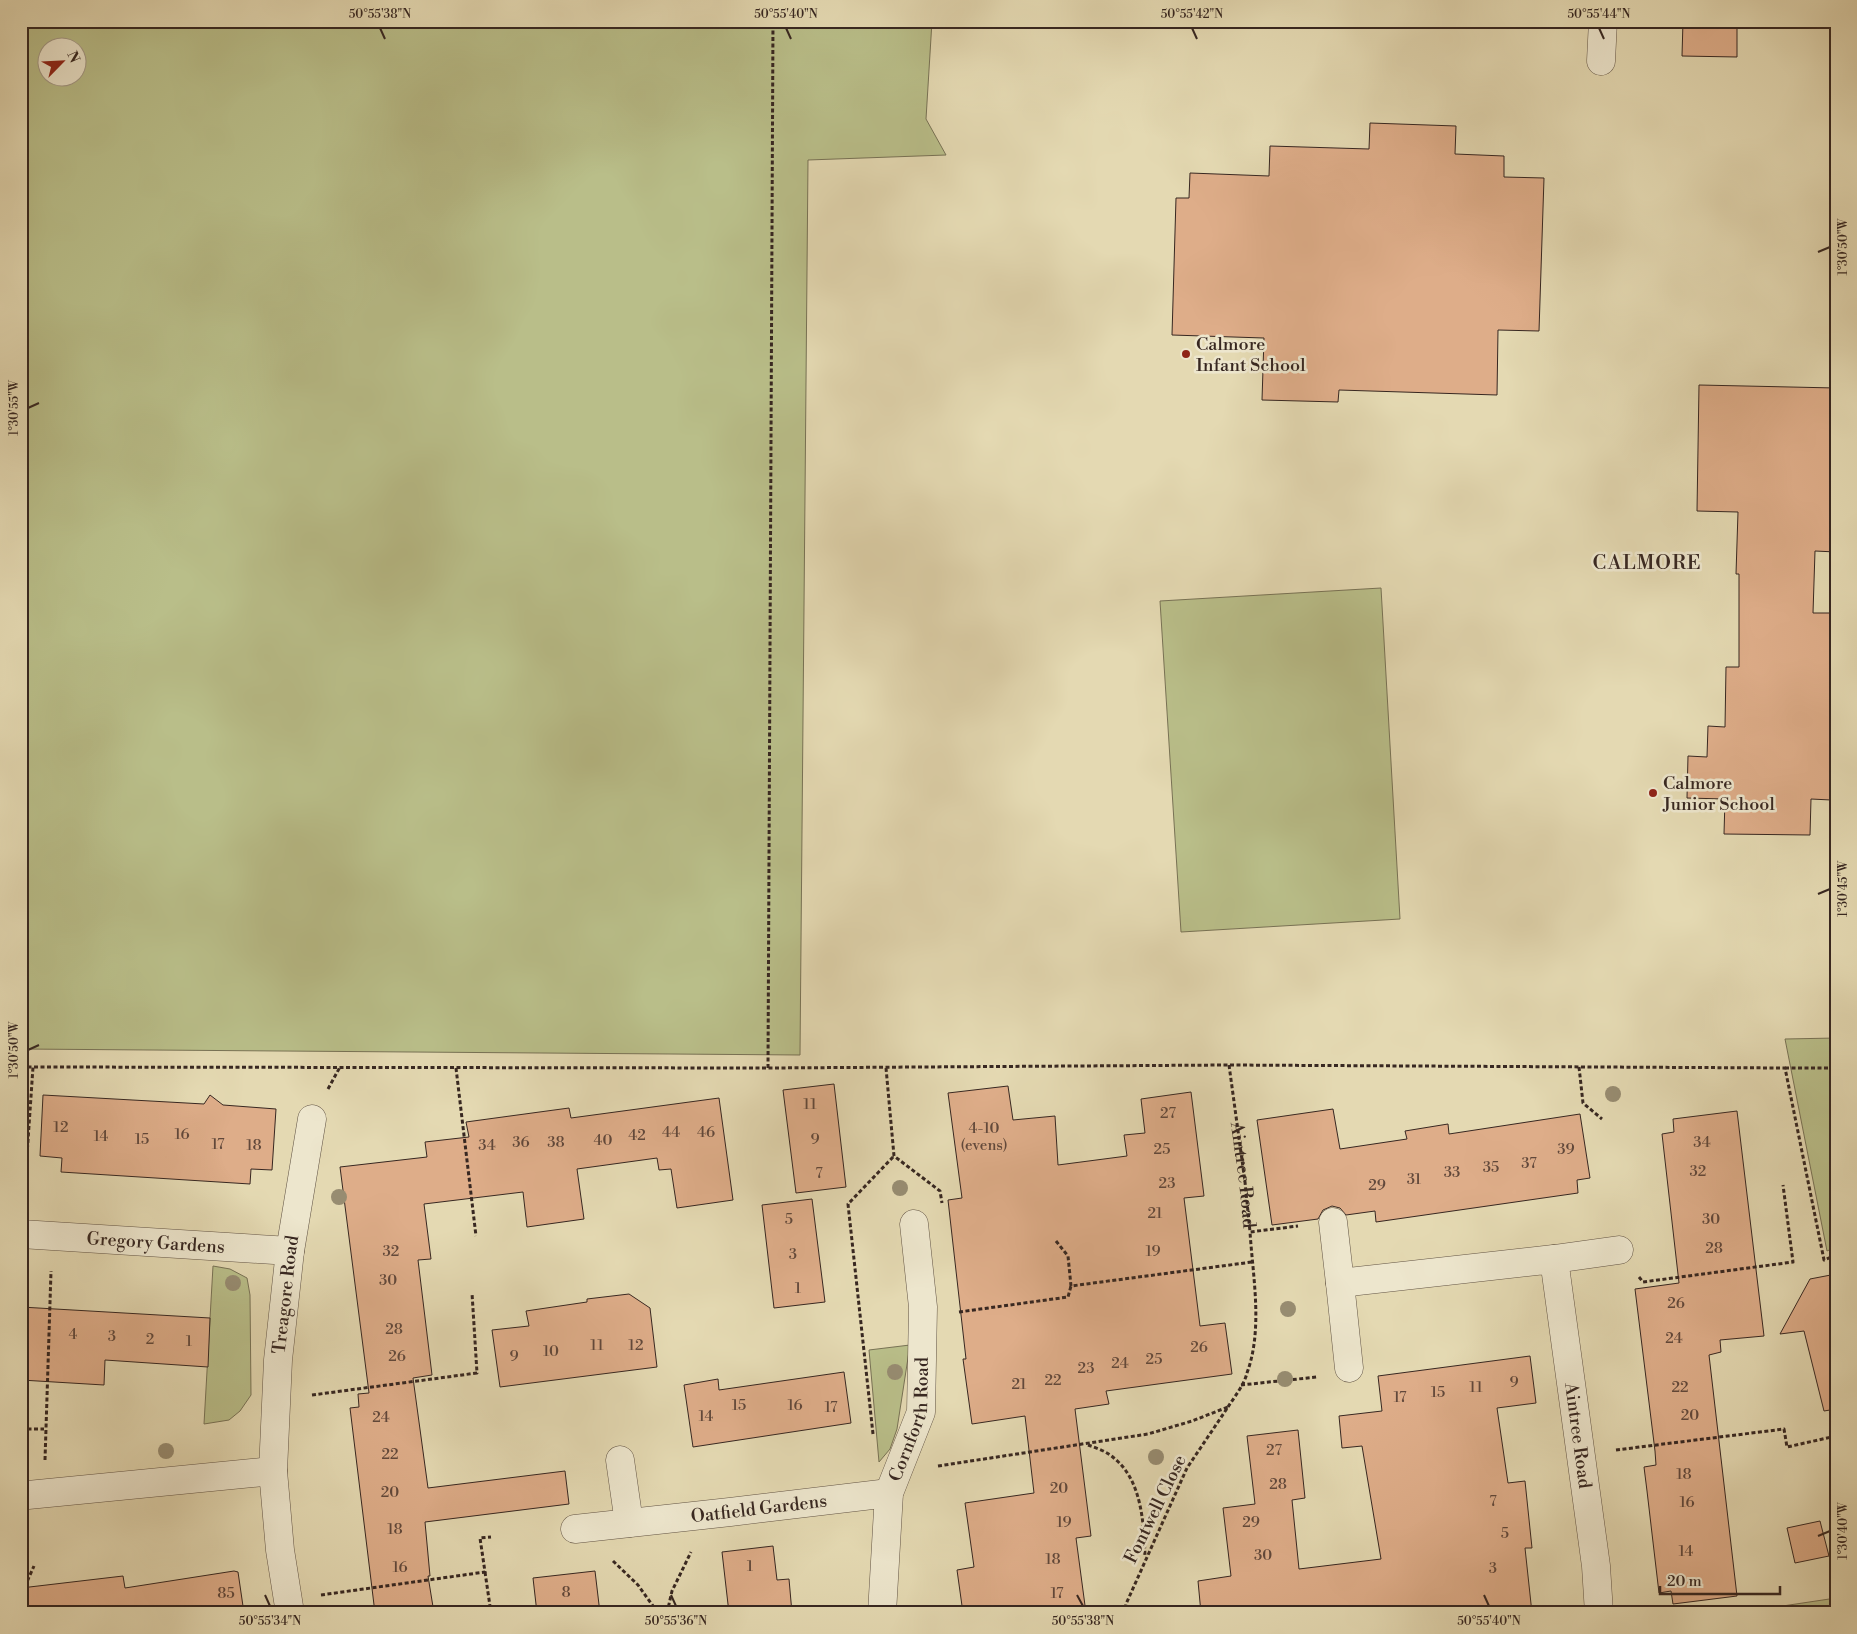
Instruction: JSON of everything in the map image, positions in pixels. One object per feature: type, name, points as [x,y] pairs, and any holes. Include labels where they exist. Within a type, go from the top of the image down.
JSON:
[{"type":"street","points":[[1601,62],[1603,21]]},
{"type":"street","name":"Treagore Road","points":[[290,1606],[280,1550],[273,1471],[276,1400],[278,1360],[290,1251],[312,1119]]},
{"type":"street","points":[[1333,1222],[1349,1368]]},
{"type":"street","name":"Cornforth Road","points":[[882,1613],[893,1482],[921,1412],[923,1317],[914,1224]]},
{"type":"street","name":"Gregory Gardens","points":[[21,1234],[290,1251]]},
{"type":"street","points":[[1340,1283],[1619,1250]]},
{"type":"street","name":"Aintree Road","points":[[1554,1259],[1596,1566],[1599,1613]]},
{"type":"street","points":[[620,1460],[629,1523]]},
{"type":"street","points":[[36,1494],[273,1471]]},
{"type":"street","name":"Oatfield Gardens","points":[[575,1529],[629,1523],[893,1482]]},
{"type":"path","points":[[768,1068],[772,21]]},
{"type":"path","points":[[21,1067],[886,1068],[1229,1065],[1836,1068]]},
{"type":"path","name":"Aintree Road","points":[[1229,1065],[1250,1232],[1333,1222]]},
{"type":"path","points":[[21,1172],[26,1170],[33,1067]]},
{"type":"path","points":[[1579,1067],[1583,1103],[1602,1118]]},
{"type":"path","points":[[456,1068],[476,1236]]},
{"type":"path","points":[[886,1068],[894,1156],[940,1190],[943,1209]]},
{"type":"path","points":[[1785,1068],[1824,1260],[1836,1255]]},
{"type":"path","points":[[873,1436],[848,1204],[894,1156]]},
{"type":"path","points":[[1619,1250],[1643,1282],[1793,1262],[1782,1185]]},
{"type":"path","points":[[1228,1407],[1247,1374],[1255,1340],[1255,1296],[1250,1232]]},
{"type":"path","points":[[36,1494],[44,1429],[53,1235]]},
{"type":"path","points":[[923,1317],[1068,1298],[1071,1286],[1068,1256],[1056,1241]]},
{"type":"path","points":[[1071,1286],[1252,1262]]},
{"type":"path","points":[[276,1400],[477,1373],[472,1293]]},
{"type":"path","points":[[1241,1385],[1315,1377],[1349,1368]]},
{"type":"path","name":"Fontwell Close","points":[[893,1482],[1011,1456],[1148,1434],[1192,1421],[1228,1407]]},
{"type":"path","name":"Fontwell Close","points":[[1124,1613],[1187,1468],[1228,1407]]},
{"type":"path","points":[[21,1429],[44,1429]]},
{"type":"path","points":[[1581,1455],[1784,1429],[1787,1447],[1836,1436]]},
{"type":"path","points":[[1087,1445],[1098,1448],[1115,1459],[1129,1476],[1138,1500],[1144,1528],[1146,1560]]},
{"type":"path","points":[[575,1529],[638,1585],[658,1613]]},
{"type":"path","points":[[491,1537],[480,1538],[491,1613]]},
{"type":"path","points":[[667,1613],[672,1591],[693,1550]]},
{"type":"path","points":[[28,1613],[26,1584],[34,1566]]},
{"type":"path","points":[[290,1606],[485,1572]]},
{"type":"green space","points":[[21,21],[932,21],[926,119],[946,155],[808,160],[800,1055],[21,1049]]},
{"type":"green space","points":[[1381,588],[1400,919],[1181,932],[1160,601]]},
{"type":"green space","points":[[1836,1038],[1836,1247],[1827,1251],[1785,1039]]},
{"type":"green space","points":[[213,1266],[230,1269],[247,1278],[250,1295],[251,1395],[240,1411],[229,1420],[204,1424]]},
{"type":"green space","points":[[910,1345],[897,1429],[890,1449],[879,1462],[869,1350]]},
{"type":"green space","points":[[1836,1598],[1836,1613],[1736,1613]]},
{"type":"building","points":[[1683,21],[1737,21],[1737,57],[1682,56]]},
{"type":"building","points":[[1370,123],[1456,126],[1455,154],[1504,156],[1504,177],[1544,178],[1539,331],[1498,330],[1497,395],[1339,390],[1338,402],[1262,400],[1264,338],[1172,335],[1176,198],[1189,198],[1190,173],[1269,176],[1270,146],[1369,149]]},
{"type":"building","points":[[1699,385],[1836,388],[1836,552],[1815,551],[1813,613],[1836,613],[1836,734],[1833,734],[1831,800],[1811,799],[1810,835],[1724,834],[1725,799],[1687,798],[1688,756],[1707,757],[1708,726],[1725,727],[1726,667],[1739,667],[1739,574],[1736,574],[1738,512],[1697,511]]},
{"type":"building","points":[[834,1084],[846,1187],[796,1193],[783,1090]]},
{"type":"building","points":[[1008,1086],[1013,1120],[1055,1116],[1058,1165],[1127,1156],[1124,1135],[1145,1133],[1141,1099],[1191,1092],[1204,1196],[1184,1198],[1200,1326],[1225,1323],[1232,1374],[1106,1391],[1109,1404],[1075,1409],[1091,1536],[1076,1538],[1086,1613],[963,1613],[957,1570],[974,1567],[965,1503],[1034,1493],[1025,1416],[972,1424],[963,1359],[966,1359],[948,1200],[962,1198],[948,1093]]},
{"type":"building","points":[[43,1095],[204,1104],[210,1095],[223,1105],[276,1109],[272,1170],[251,1169],[250,1184],[61,1172],[62,1158],[40,1156]]},
{"type":"building","points":[[719,1098],[733,1200],[677,1208],[671,1169],[659,1170],[657,1158],[577,1169],[584,1219],[527,1227],[523,1192],[424,1204],[431,1259],[418,1260],[432,1375],[413,1378],[428,1488],[565,1471],[569,1504],[425,1522],[430,1576],[428,1576],[434,1613],[375,1613],[350,1408],[359,1407],[358,1394],[369,1393],[340,1167],[427,1157],[425,1142],[469,1137],[466,1122],[569,1108],[571,1118]]},
{"type":"building","points":[[1333,1109],[1340,1149],[1407,1139],[1405,1131],[1448,1124],[1449,1134],[1580,1114],[1590,1178],[1577,1180],[1578,1193],[1376,1222],[1375,1211],[1346,1215],[1340,1208],[1332,1206],[1323,1210],[1318,1219],[1272,1225],[1257,1120]]},
{"type":"building","points":[[1737,1111],[1764,1336],[1720,1340],[1721,1352],[1709,1355],[1737,1596],[1673,1604],[1671,1591],[1659,1593],[1644,1467],[1656,1465],[1655,1451],[1635,1289],[1679,1283],[1662,1134],[1674,1132],[1673,1119]]},
{"type":"building","points":[[812,1199],[825,1302],[774,1308],[762,1205]]},
{"type":"building","points":[[1836,1274],[1836,1409],[1824,1411],[1804,1331],[1780,1334],[1810,1279]]},
{"type":"building","points":[[629,1294],[650,1308],[657,1367],[500,1387],[492,1330],[529,1326],[526,1311],[587,1302],[587,1299]]},
{"type":"building","points":[[21,1307],[210,1318],[208,1367],[105,1360],[104,1385],[21,1380]]},
{"type":"building","points":[[1530,1356],[1536,1403],[1497,1408],[1508,1483],[1525,1481],[1532,1548],[1525,1548],[1532,1613],[1201,1613],[1198,1581],[1231,1576],[1223,1508],[1255,1504],[1247,1436],[1298,1430],[1305,1498],[1292,1500],[1299,1569],[1381,1559],[1362,1446],[1342,1448],[1339,1416],[1382,1411],[1378,1376]]},
{"type":"building","points":[[844,1372],[851,1423],[693,1447],[684,1385],[718,1379],[719,1390]]},
{"type":"building","points":[[1820,1521],[1829,1556],[1795,1563],[1787,1528]]},
{"type":"building","points":[[773,1546],[777,1580],[789,1579],[792,1613],[729,1613],[722,1552]]},
{"type":"building","points":[[234,1571],[238,1572],[244,1613],[21,1613],[21,1588],[123,1576],[125,1588]]},
{"type":"building","points":[[595,1571],[600,1613],[537,1613],[533,1578]]},
{"type":"place","name":"Calmore Infant School","points":[[1186,354]]},
{"type":"place","name":"Calmore Junior School","points":[[1653,793]]},
{"type":"district","name":"CALMORE","points":[[1647,562]]}]
